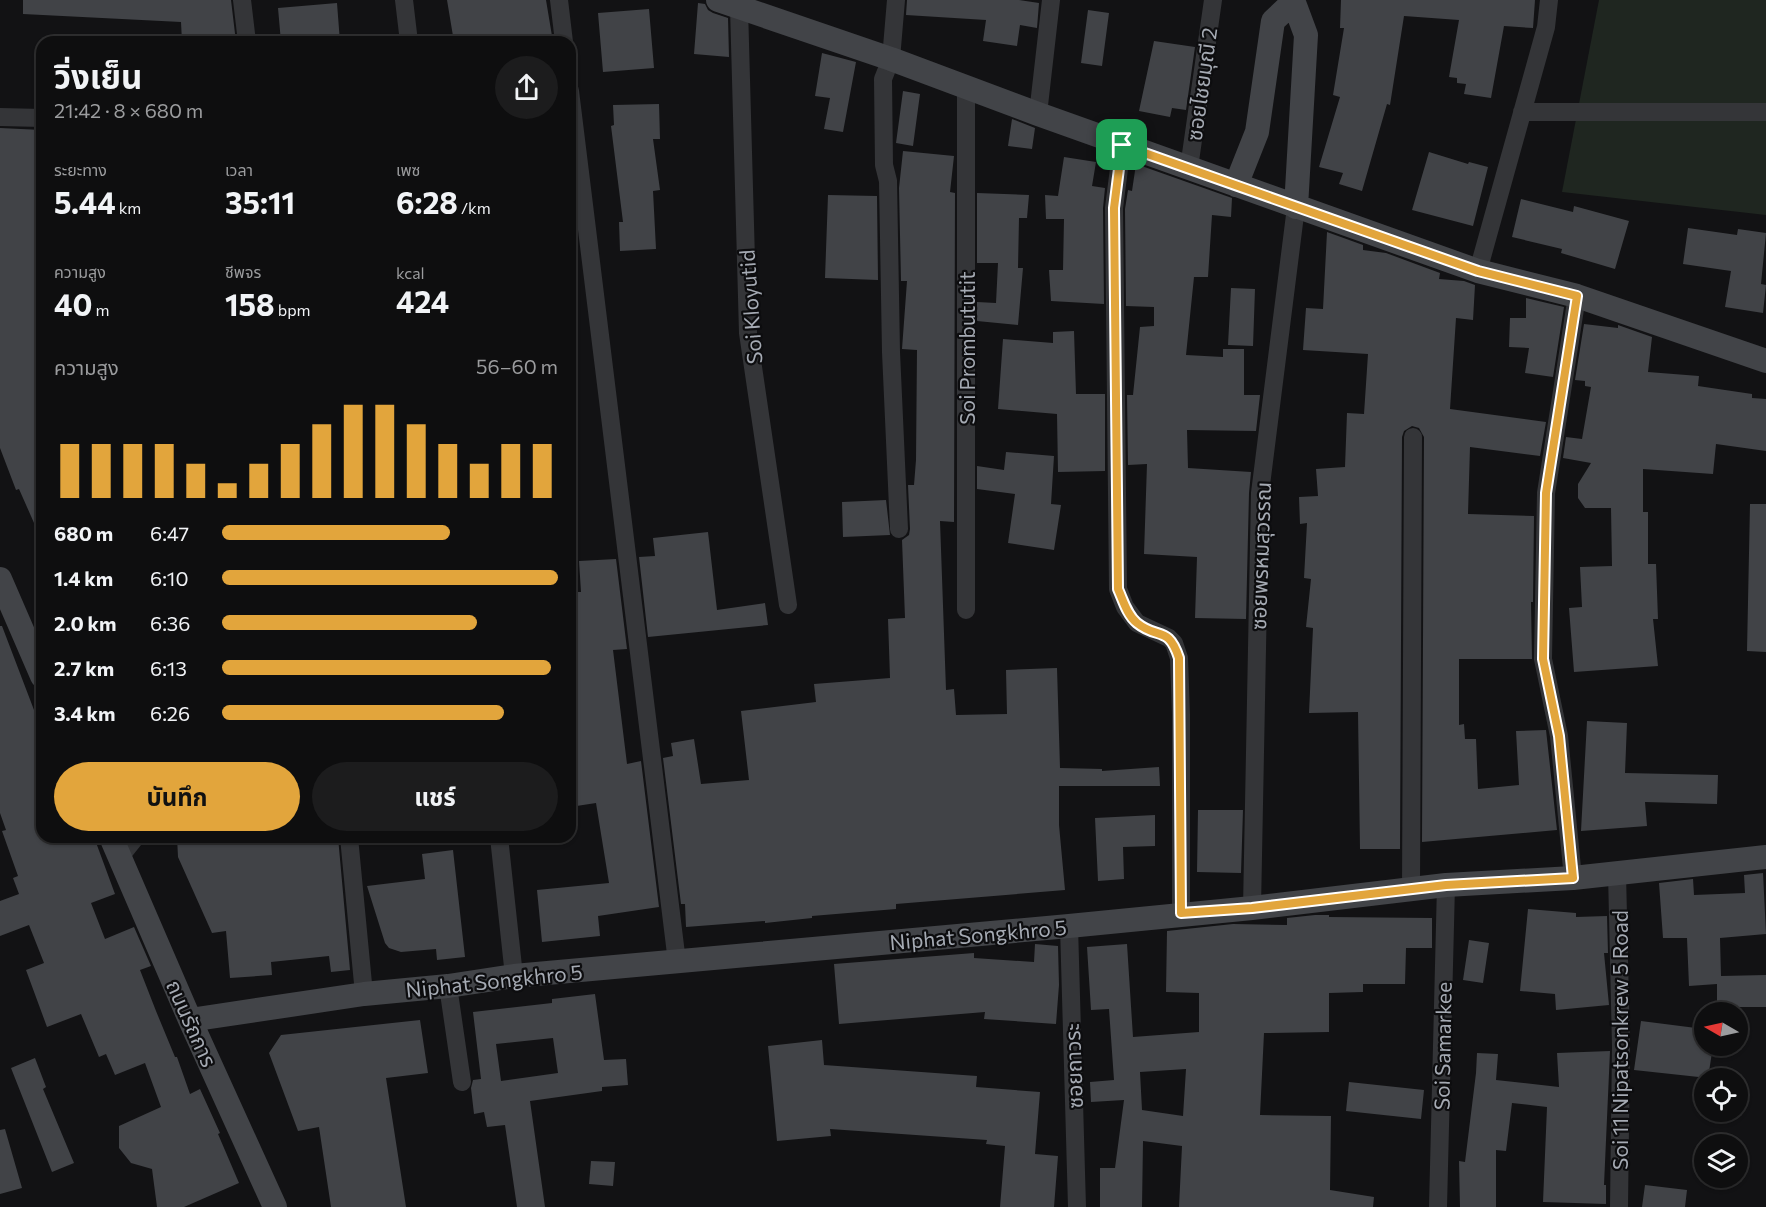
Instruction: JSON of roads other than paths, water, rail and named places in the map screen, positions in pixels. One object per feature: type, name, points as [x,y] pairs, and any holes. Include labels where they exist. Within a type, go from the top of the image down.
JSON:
[{"type":"street","points":[[242,0],[247,36]]},
{"type":"street","points":[[404,0],[408,36]]},
{"type":"street","points":[[559,0],[563,36]]},
{"type":"street","points":[[896,0],[891,59],[883,79],[884,165],[888,181],[891,352],[899,529]]},
{"type":"street","points":[[1038,114],[1051,0]]},
{"type":"street","name":"ซอยไชยมุณี 2","points":[[1189,168],[1213,0]]},
{"type":"street","points":[[1478,271],[1546,27],[1549,0]]},
{"type":"street","points":[[1236,185],[1257,132],[1273,21],[1293,1],[1306,35],[1296,207]]},
{"type":"street","points":[[728,4],[891,59],[1122,145],[1478,271],[1577,296],[1766,361]]},
{"type":"street","name":"Soi Kloyutid","points":[[728,4],[748,333],[788,605]]},
{"type":"street","name":"Soi Prombututit","points":[[966,87],[966,610]]},
{"type":"street","points":[[1522,112],[1766,112]]},
{"type":"street","points":[[0,117],[36,118]]},
{"type":"street","points":[[576,140],[677,962]]},
{"type":"street","points":[[1122,145],[1114,208],[1118,589],[1125,607],[1137,623],[1169,638],[1174,643],[1179,658],[1181,913]]},
{"type":"street","name":"ซอยพรหมสุวรรณ","points":[[1252,908],[1260,493],[1296,207]]},
{"type":"street","points":[[1573,878],[1559,736],[1543,659],[1546,493],[1577,296]]},
{"type":"street","points":[[1411,890],[1413,437]]},
{"type":"street","points":[[0,579],[36,662]]},
{"type":"street","points":[[350,843],[364,994]]},
{"type":"street","points":[[500,843],[514,976]]},
{"type":"street","name":"ถนนรัถการ","points":[[116,847],[190,1020],[275,1207]]},
{"type":"street","name":"Niphat Songkhro 5","points":[[190,1020],[364,994],[448,986],[514,976],[1069,926],[1181,913],[1252,908],[1446,885],[1573,878],[1766,857]]},
{"type":"street","name":"Soi 11 Nipatsonkrew 5 Road","points":[[1617,873],[1621,1046],[1619,1207]]},
{"type":"street","name":"Soi Samarkee","points":[[1438,1207],[1446,885]]},
{"type":"street","name":"ซอยถาวระ","points":[[1069,926],[1077,1207]]},
{"type":"street","points":[[448,986],[462,1082]]}]
